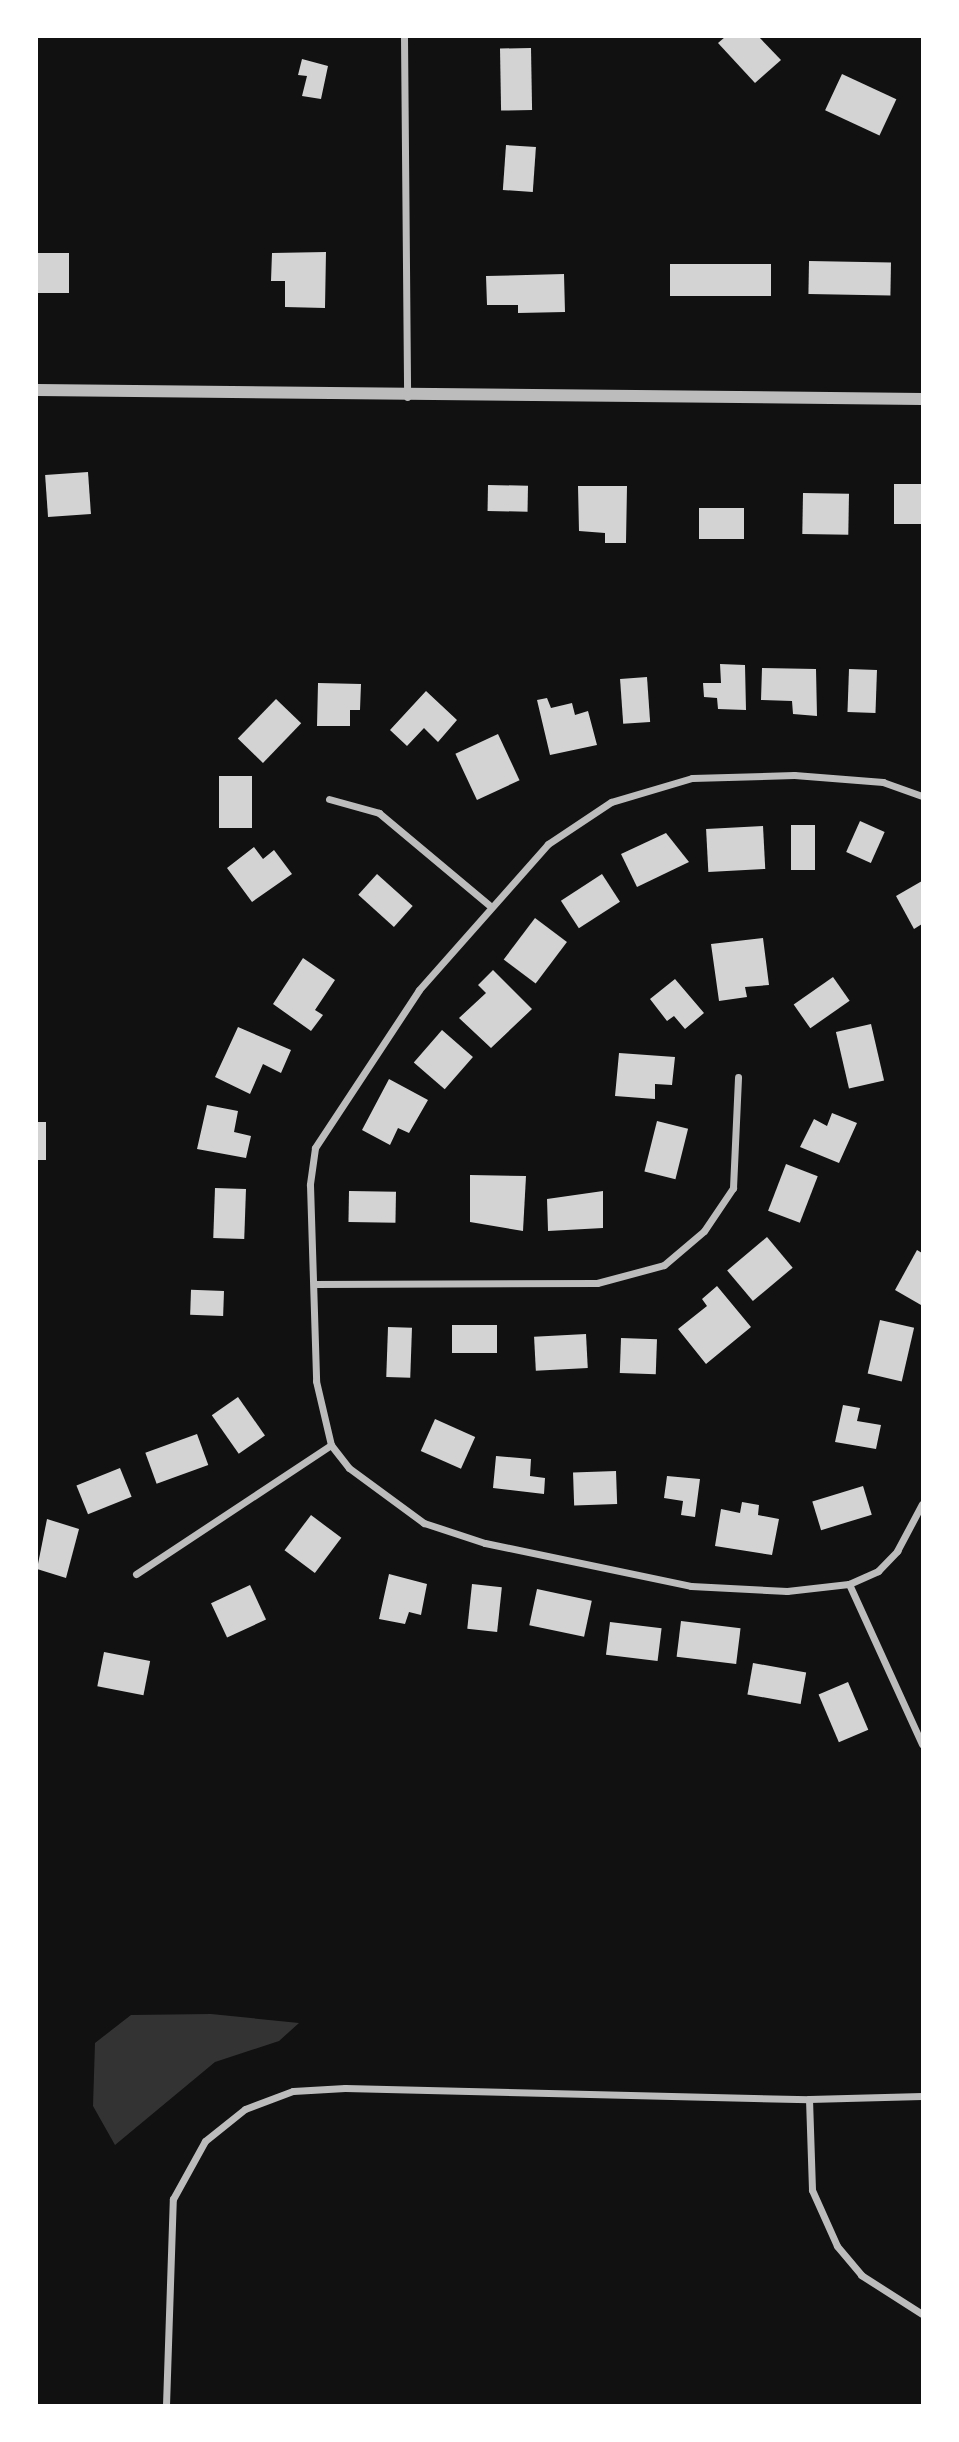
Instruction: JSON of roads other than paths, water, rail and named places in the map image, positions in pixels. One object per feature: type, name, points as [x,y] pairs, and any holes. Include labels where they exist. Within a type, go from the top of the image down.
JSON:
[{"type":"street","points":[[404,37],[407,397]]},
{"type":"street","points":[[37,390],[407,397],[922,399]]},
{"type":"street","points":[[922,796],[883,782],[794,775],[692,778],[611,802],[548,844],[489,905],[419,990],[315,1148],[310,1185],[316,1381],[331,1445],[349,1468],[424,1523],[485,1544],[691,1586],[788,1591],[849,1584],[878,1571],[897,1551],[922,1504]]},
{"type":"street","points":[[329,799],[379,813],[489,905]]},
{"type":"street","points":[[314,1284],[597,1283],[664,1265],[704,1231],[733,1188],[738,1077]]},
{"type":"street","points":[[136,1574],[331,1445]]},
{"type":"street","points":[[849,1584],[922,1744]]},
{"type":"street","points":[[166,2405],[173,2199],[205,2141],[245,2109],[293,2091],[345,2088],[809,2099],[922,2096]]},
{"type":"street","points":[[809,2099],[811,2190],[837,2246],[861,2275],[922,2314]]}]
